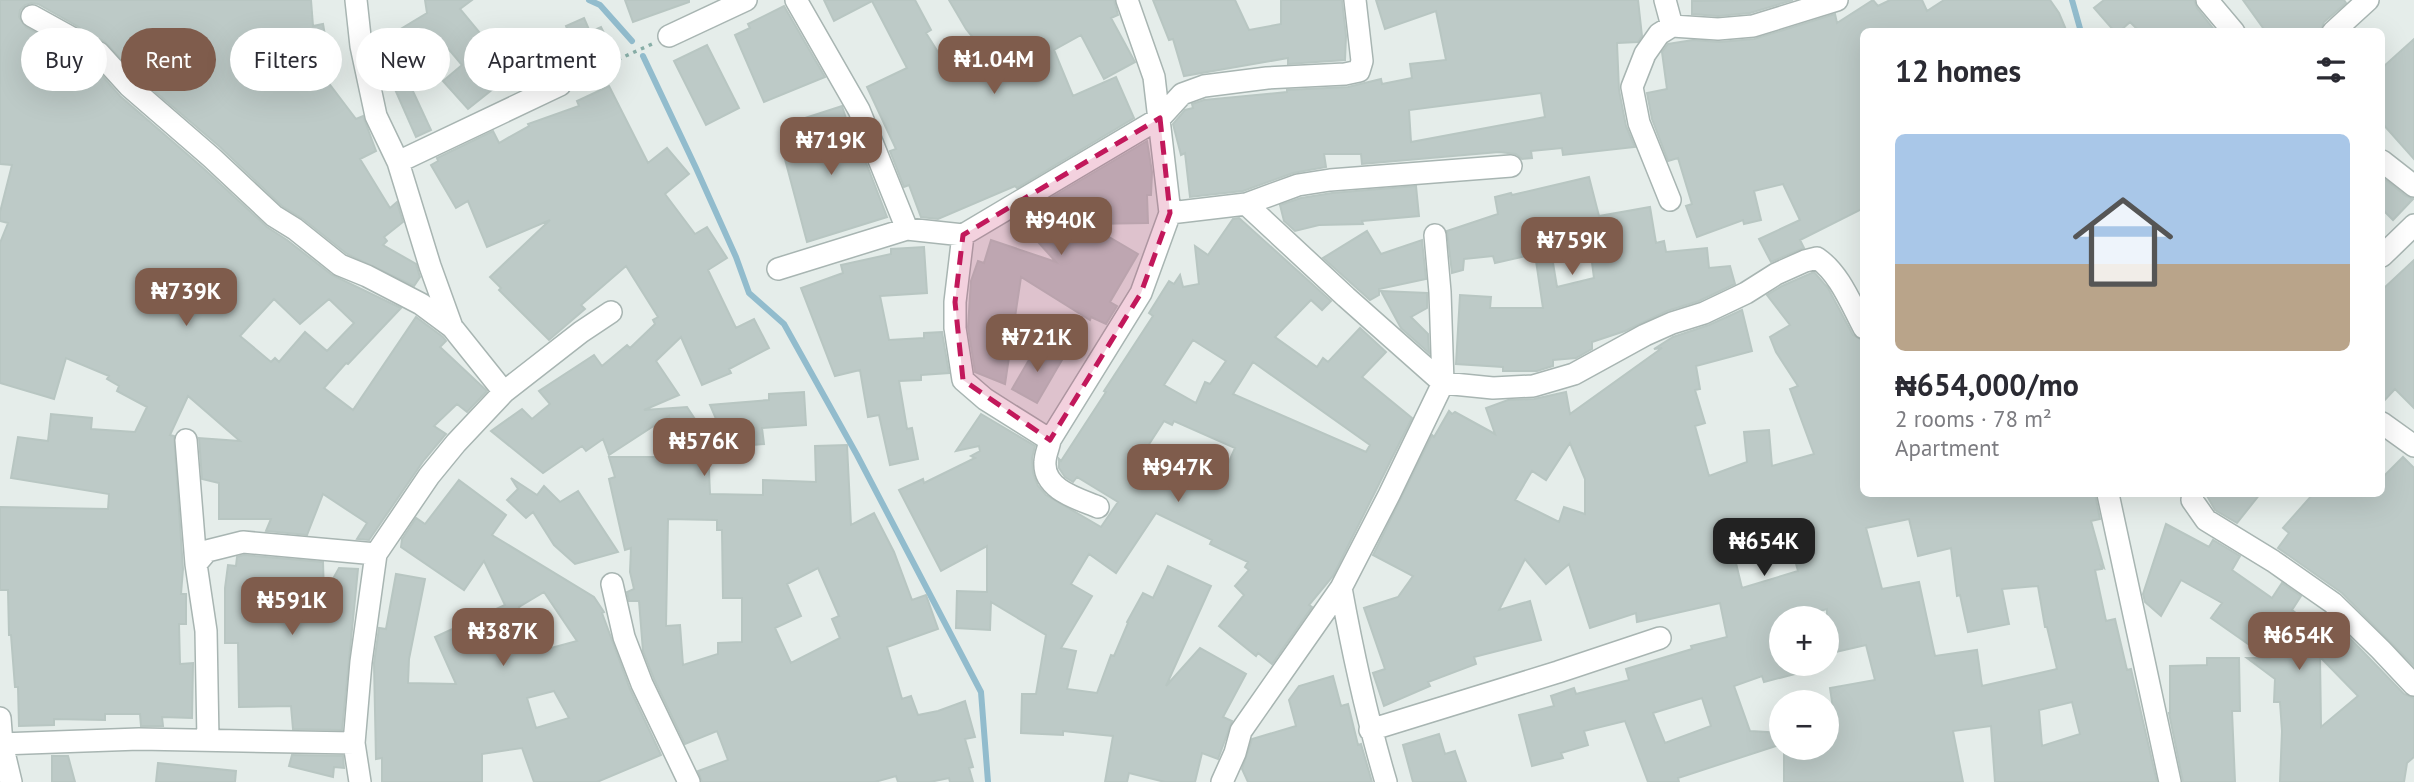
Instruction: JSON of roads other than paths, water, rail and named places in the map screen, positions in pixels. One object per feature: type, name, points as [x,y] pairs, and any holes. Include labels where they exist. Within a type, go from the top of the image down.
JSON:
[{"type":"street","points":[[356,0],[361,46],[376,116],[398,162],[452,327]]},
{"type":"street","points":[[669,36],[746,0]]},
{"type":"street","points":[[796,0],[859,110],[906,229]]},
{"type":"street","points":[[1098,508],[1061,491],[1050,479],[1044,465],[1050,440],[1141,293],[1170,213],[1154,77],[1127,0]]},
{"type":"street","points":[[778,269],[906,229],[963,235],[1160,118],[1182,94],[1204,86],[1359,71],[1362,61],[1355,0]]},
{"type":"street","points":[[1665,0],[1672,26]]},
{"type":"street","points":[[1670,200],[1639,122],[1632,87],[1645,54],[1659,34],[1672,26],[1718,29],[1753,26],[1837,0]]},
{"type":"street","points":[[2207,0],[2231,28]]},
{"type":"street","points":[[2337,28],[2368,0]]},
{"type":"street","points":[[33,16],[99,53],[129,86],[274,216],[340,265],[421,304],[452,327],[504,392]]},
{"type":"street","points":[[398,162],[546,91]]},
{"type":"street","points":[[2385,163],[2414,186]]},
{"type":"street","points":[[1170,213],[1246,204],[1298,185],[1330,180],[1511,166]]},
{"type":"street","points":[[1246,204],[1443,383],[1493,388],[1533,386],[1574,374],[1645,335],[1704,313],[1746,293],[1776,274],[1817,258],[1827,265],[1836,277],[1860,321]]},
{"type":"street","points":[[2385,254],[2414,225]]},
{"type":"street","points":[[963,235],[955,302],[955,328],[963,380],[985,399],[1050,440]]},
{"type":"street","points":[[1222,782],[1241,731],[1340,588],[1443,383],[1435,235]]},
{"type":"street","points":[[360,782],[354,743],[361,662],[376,554],[429,476],[504,392],[611,312]]},
{"type":"street","points":[[2385,424],[2414,446]]},
{"type":"street","points":[[186,440],[196,564],[206,631],[208,740]]},
{"type":"street","points":[[2109,497],[2169,782]]},
{"type":"street","points":[[2192,497],[2206,520],[2273,561],[2333,603],[2414,685]]},
{"type":"street","points":[[196,564],[207,551],[243,542],[376,554]]},
{"type":"street","points":[[612,584],[624,637],[642,684],[689,782]]},
{"type":"street","points":[[1340,588],[1370,730],[1386,782]]},
{"type":"street","points":[[1370,730],[1660,638]]},
{"type":"street","points":[[0,718],[1,744],[11,782]]},
{"type":"street","points":[[1,744],[139,739],[354,743]]},
{"type":"waterway","points":[[589,0],[600,5],[632,41]]},
{"type":"waterway","points":[[2072,0],[2080,28]]},
{"type":"waterway","points":[[643,56],[736,257],[749,293],[784,324],[857,455],[981,692],[988,782]]}]
